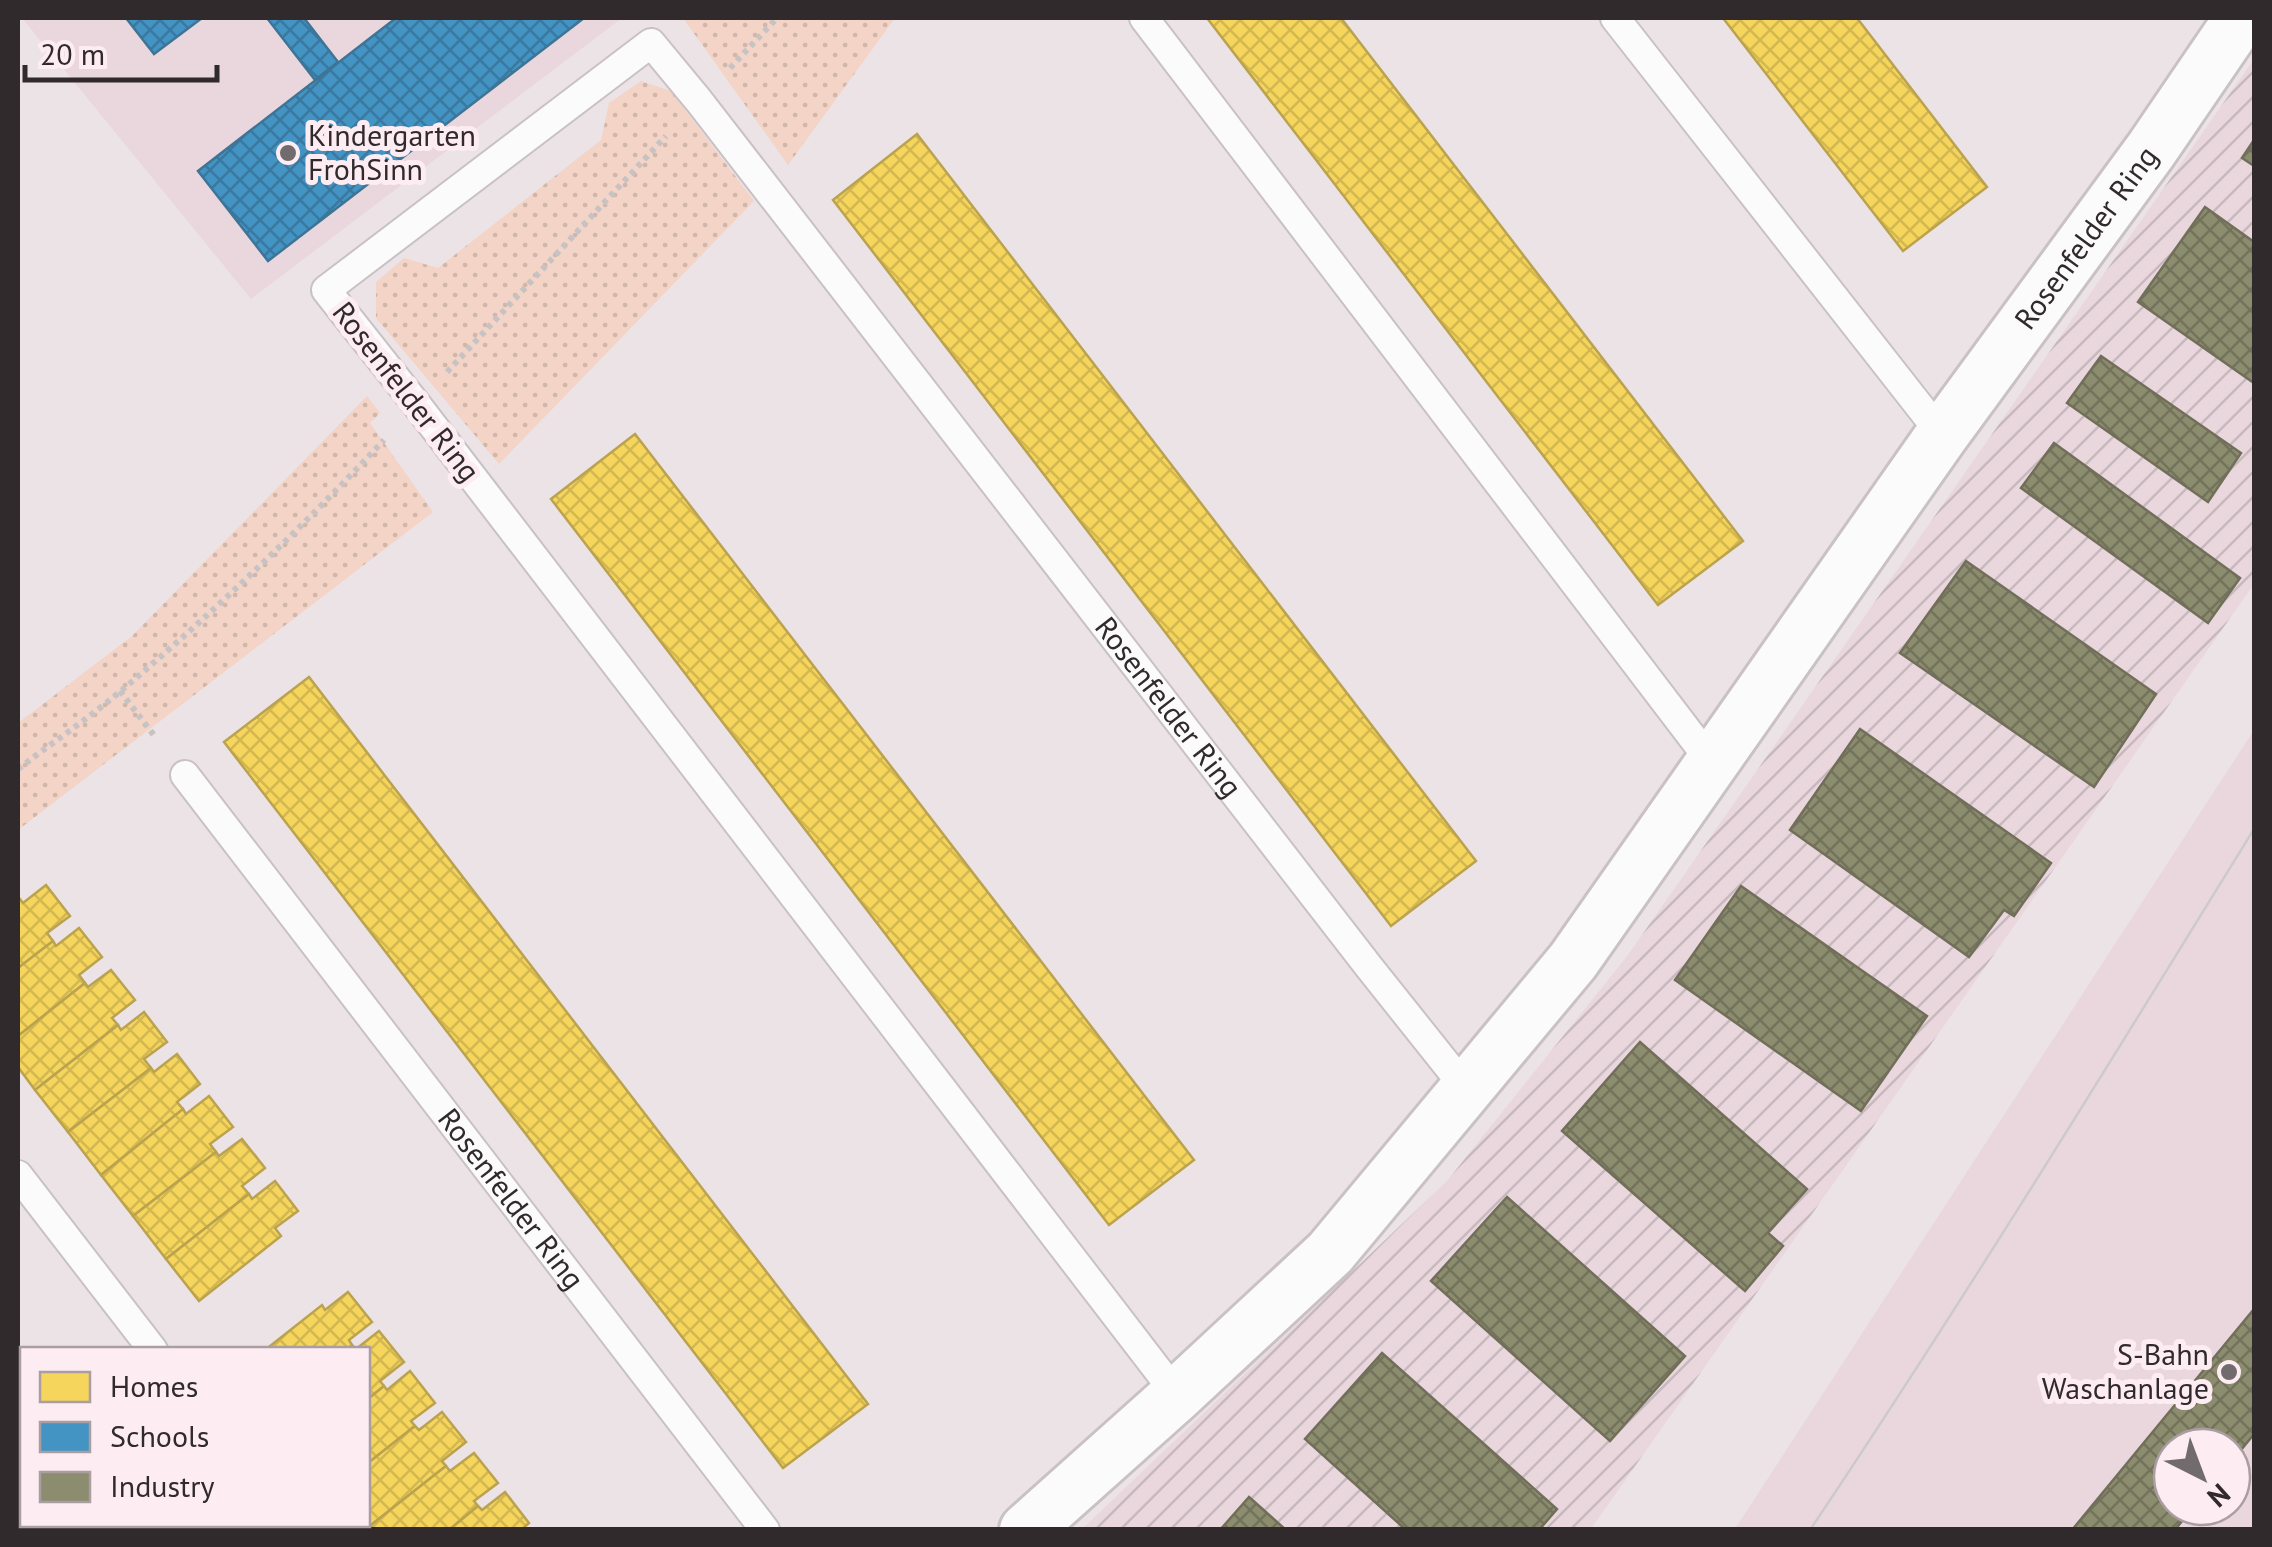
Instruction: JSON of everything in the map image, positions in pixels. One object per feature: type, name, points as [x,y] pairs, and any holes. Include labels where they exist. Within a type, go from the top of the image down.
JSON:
[{"type":"street","name":"Rosenfelder Ring","points":[[1026,1530],[1330,1253],[1573,961],[1942,435],[2151,150],[2227,28]]},
{"type":"lane","points":[[1144,18],[1712,764]]},
{"type":"lane","points":[[1615,18],[1942,435]]},
{"type":"lane","name":"Rosenfelder Ring","points":[[1177,1395],[326,290],[651,43],[1467,1090]]},
{"type":"lane","name":"Rosenfelder Ring","points":[[185,776],[765,1530]]},
{"type":"lane","points":[[18,1175],[151,1347]]},
{"type":"path","points":[[120,691],[185,776]]},
{"type":"shaded area","name":"Kindergarten FrohSinn","points":[[22,18],[622,18],[251,299]]},
{"type":"shaded area","points":[[683,18],[895,18],[788,165]]},
{"type":"shaded area","points":[[2254,59],[2254,584],[1591,1529],[1081,1530],[1447,1181],[1628,955]]},
{"type":"shaded area","points":[[641,81],[671,91],[754,201],[499,464],[376,318],[376,282],[404,258],[438,268],[601,140],[609,103]]},
{"type":"shaded area","points":[[367,396],[380,413],[370,423],[433,512],[18,830],[18,723],[132,636]]},
{"type":"shaded area","points":[[2254,730],[2254,1529],[1735,1529]]},
{"type":"building: Homes","points":[[1207,18],[1341,18],[1743,541],[1658,605]]},
{"type":"building: Homes","points":[[1723,18],[1857,18],[1987,187],[1903,251]]},
{"type":"building: Homes","points":[[917,134],[1476,861],[1391,926],[833,200]]},
{"type":"building: Homes","points":[[635,434],[1194,1160],[1109,1225],[551,499]]},
{"type":"building: Homes","points":[[309,677],[868,1404],[783,1468],[224,742]]},
{"type":"building: Homes","points":[[46,885],[70,916],[47,933],[53,941],[18,968],[18,900],[23,903]]},
{"type":"building: Homes","points":[[79,928],[102,957],[79,975],[85,983],[18,1036],[18,968],[53,941],[56,946]]},
{"type":"building: Homes","points":[[111,970],[135,1000],[112,1018],[118,1025],[35,1090],[18,1067],[18,1036],[85,983],[88,987]]},
{"type":"building: Homes","points":[[144,1012],[167,1042],[144,1059],[151,1068],[68,1132],[35,1090],[118,1025],[121,1030]]},
{"type":"building: Homes","points":[[177,1054],[200,1084],[177,1102],[183,1109],[101,1175],[68,1132],[151,1068],[154,1072]]},
{"type":"building: Homes","points":[[209,1096],[233,1127],[210,1144],[216,1152],[133,1216],[101,1175],[183,1109],[186,1114]]},
{"type":"building: Homes","points":[[242,1139],[265,1168],[242,1186],[249,1194],[166,1259],[133,1216],[216,1152],[219,1156]]},
{"type":"building: Homes","points":[[275,1181],[298,1211],[275,1228],[281,1236],[199,1301],[166,1259],[249,1194],[252,1199]]},
{"type":"building: Homes","points":[[348,1292],[372,1322],[349,1340],[350,1347],[269,1347],[322,1305],[325,1310]]},
{"type":"building: Homes","points":[[379,1331],[404,1362],[380,1381],[384,1386],[370,1397],[370,1347],[359,1347]]},
{"type":"building: Homes","points":[[410,1371],[435,1403],[411,1421],[415,1426],[370,1461],[370,1397],[384,1386],[387,1390]]},
{"type":"building: Homes","points":[[20,1410],[18,1470],[18,1412]]},
{"type":"building: Homes","points":[[442,1412],[466,1442],[442,1461],[446,1466],[371,1525],[370,1461],[415,1426],[419,1430]]},
{"type":"building: Homes","points":[[474,1453],[498,1483],[474,1501],[478,1506],[449,1530],[374,1530],[371,1525],[446,1466],[450,1471]]},
{"type":"building: Homes","points":[[20,1468],[20,1514],[18,1511]]},
{"type":"building: Homes","points":[[505,1492],[529,1523],[521,1530],[449,1530],[478,1506],[482,1510]]},
{"type":"building: Homes","points":[[30,1527],[101,1527],[98,1530]]},
{"type":"building: Homes","points":[[101,1527],[169,1527],[166,1530],[98,1530]]},
{"type":"building: Schools","points":[[126,18],[202,18],[154,54]]},
{"type":"building: Schools","points":[[267,18],[304,18],[338,62],[315,80]]},
{"type":"building: Schools","points":[[396,18],[584,18],[268,261],[198,171]]},
{"type":"building: Industry","points":[[2254,140],[2254,166],[2242,158]]},
{"type":"building: Industry","points":[[2205,207],[2254,242],[2254,383],[2138,302]]},
{"type":"building: Industry","points":[[2101,356],[2241,453],[2208,502],[2067,403]]},
{"type":"building: Industry","points":[[2054,443],[2240,578],[2208,623],[2021,488]]},
{"type":"building: Industry","points":[[1966,561],[2156,694],[2094,787],[1900,653]]},
{"type":"building: Industry","points":[[1860,729],[2051,863],[2014,916],[2004,910],[1969,957],[1790,830]]},
{"type":"building: Industry","points":[[1741,886],[1927,1016],[1861,1111],[1675,980]]},
{"type":"building: Industry","points":[[1640,1042],[1807,1189],[1768,1233],[1783,1246],[1745,1291],[1562,1131]]},
{"type":"building: Industry","points":[[1507,1197],[1685,1356],[1610,1441],[1431,1281]]},
{"type":"building: Industry","name":"S-Bahn Waschanlage","points":[[2254,1309],[2252,1436],[2252,1427],[2157,1427]]},
{"type":"building: Industry","points":[[1382,1353],[1557,1509],[1539,1530],[1406,1530],[1305,1439]]},
{"type":"building: Industry","name":"S-Bahn Waschanlage","points":[[2152,1433],[2152,1527],[2177,1527],[2175,1530],[2072,1530]]},
{"type":"building: Industry","points":[[1249,1497],[1286,1530],[1220,1530]]},
{"type":"tram line","points":[[1810,1530],[1980,1269],[2254,829]]},
{"type":"place","name":"Kindergarten FrohSinn","points":[[288,153]]},
{"type":"place","name":"S-Bahn Waschanlage","points":[[2229,1372]]}]
